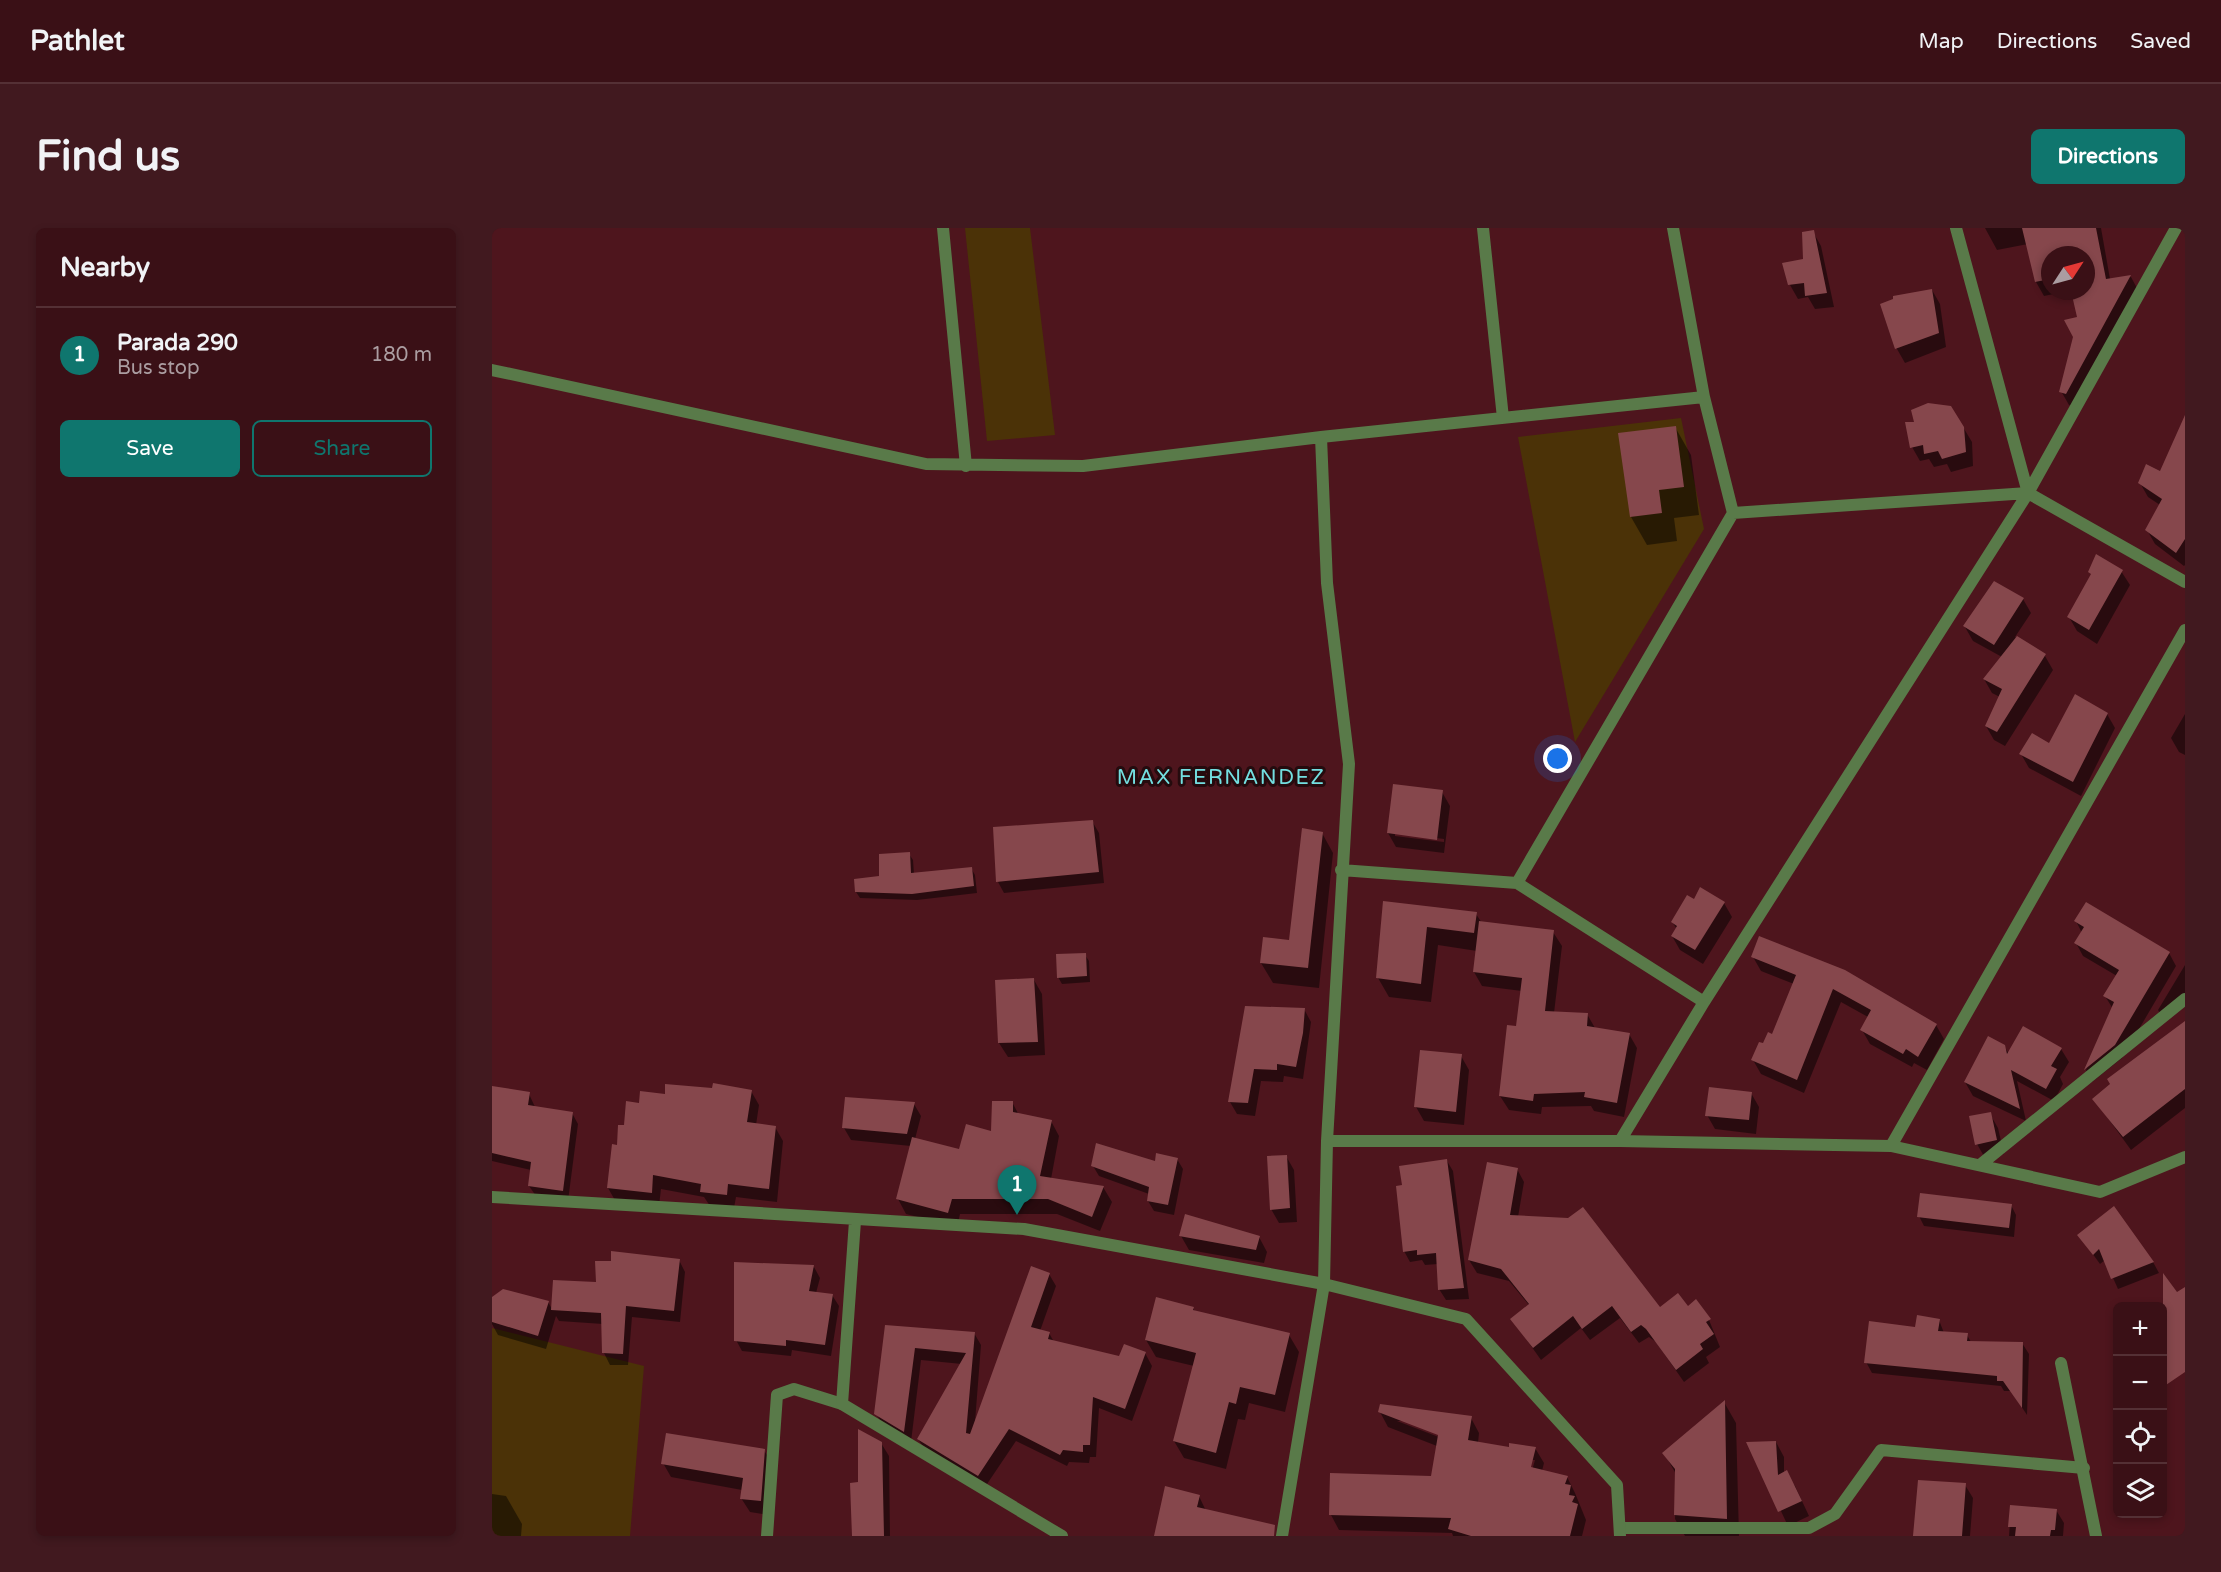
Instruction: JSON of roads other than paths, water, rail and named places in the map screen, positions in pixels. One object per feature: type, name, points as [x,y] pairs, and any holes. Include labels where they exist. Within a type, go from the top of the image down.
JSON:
[{"type":"street","points":[[943,228],[966,466]]},
{"type":"street","points":[[1483,228],[1503,418]]},
{"type":"street","points":[[1517,883],[1733,513],[1704,397],[1673,228]]},
{"type":"street","points":[[1956,228],[2028,493]]},
{"type":"street","points":[[1620,1141],[1704,1002],[2028,493],[2176,228]]},
{"type":"street","points":[[492,370],[926,464],[966,466],[1083,466],[1321,437],[1704,397]]},
{"type":"street","points":[[1282,1536],[1324,1284],[1327,1142],[1341,870],[1349,764],[1327,583],[1321,437]]},
{"type":"street","points":[[1733,513],[2028,493],[2185,582]]},
{"type":"street","points":[[1892,1146],[2185,630]]},
{"type":"street","points":[[1341,870],[1517,883],[1704,1002]]},
{"type":"street","points":[[1980,1165],[2185,999]]},
{"type":"street","points":[[1327,1142],[1620,1141],[1892,1146],[2100,1192],[2185,1157]]},
{"type":"street","points":[[492,1197],[855,1221],[1024,1229],[1324,1284],[1466,1319],[1617,1485],[1620,1532],[1809,1528],[1836,1514],[1881,1450],[2084,1468]]},
{"type":"street","points":[[842,1404],[855,1221]]},
{"type":"street","points":[[2061,1363],[2096,1536]]},
{"type":"street","points":[[767,1536],[777,1395],[794,1389],[842,1404],[1062,1536]]},
{"type":"place","name":"Parada 290","points":[[1017,1215]]},
{"type":"district","name":"MAX FERNANDEZ","points":[[1221,777]]}]
